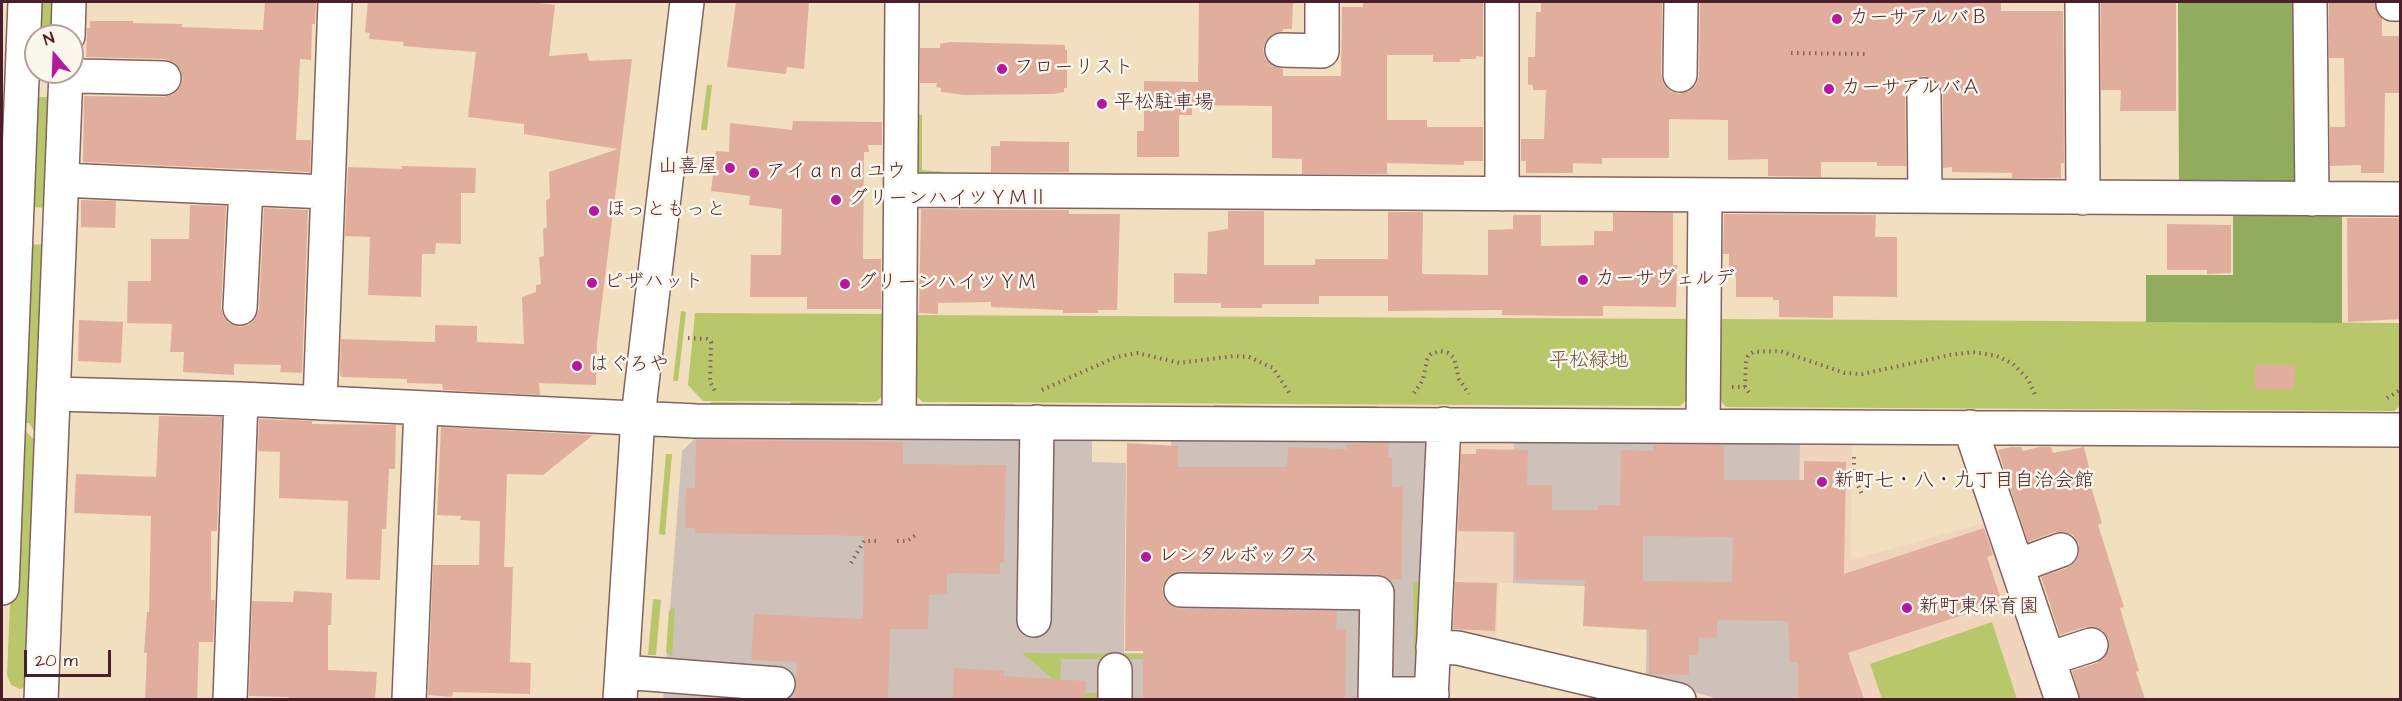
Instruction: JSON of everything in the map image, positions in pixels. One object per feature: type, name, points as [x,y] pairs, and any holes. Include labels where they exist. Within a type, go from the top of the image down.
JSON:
[{"type":"street","points":[[2,588],[6,382],[25,2]]},
{"type":"street","points":[[68,24],[69,2]]},
{"type":"street","points":[[320,403],[335,2]]},
{"type":"street","points":[[687,2],[638,417],[621,686],[727,690],[778,684]]},
{"type":"street","points":[[899,422],[902,2]]},
{"type":"street","points":[[1282,50],[1322,51],[1322,2]]},
{"type":"street","points":[[1502,194],[1503,2]]},
{"type":"street","points":[[1680,75],[1681,2]]},
{"type":"street","points":[[2082,2],[2083,198]]},
{"type":"street","points":[[2310,2],[2312,199]]},
{"type":"street","points":[[84,76],[164,78]]},
{"type":"street","points":[[41,699],[66,84]]},
{"type":"street","points":[[1924,95],[1924,196]]},
{"type":"street","points":[[62,180],[327,192]]},
{"type":"street","points":[[240,308],[246,188]]},
{"type":"street","points":[[901,190],[2400,199]]},
{"type":"street","points":[[1703,426],[1705,195]]},
{"type":"street","points":[[53,393],[241,399],[696,421],[899,422],[1037,407],[1444,424],[2400,430]]},
{"type":"street","points":[[230,699],[241,399]]},
{"type":"street","points":[[1034,620],[1037,407]]},
{"type":"street","points":[[409,699],[421,408]]},
{"type":"street","points":[[1181,590],[1377,593],[1375,697],[1431,697],[1444,424]]},
{"type":"street","points":[[1970,427],[2062,699]]},
{"type":"street","points":[[2017,566],[2061,550]]},
{"type":"street","points":[[2048,659],[2091,645]]},
{"type":"street","points":[[1433,647],[1458,648],[1679,699]]},
{"type":"path","points":[[1791,53],[1868,54]]},
{"type":"path","points":[[688,338],[707,339],[711,342],[710,382],[712,389],[718,393]]},
{"type":"path","points":[[1409,397],[1424,380],[1427,360],[1431,354],[1440,351],[1454,358],[1461,385],[1474,398]]},
{"type":"path","points":[[1745,387],[1746,363],[1748,356],[1754,352],[1780,351],[1845,372],[1862,374],[1961,352],[1973,352],[1997,356],[2024,373],[2032,387],[2036,404]]},
{"type":"path","points":[[1037,407],[1116,357],[1138,353],[1179,363],[1234,356],[1249,357],[1273,368],[1284,382],[1291,398]]},
{"type":"path","points":[[1854,426],[1854,476],[1863,497]]},
{"type":"path","points":[[897,541],[907,541],[916,535]]},
{"type":"path","points":[[851,563],[864,541],[877,541]]},
{"type":"shaded area","points":[[699,435],[1092,437],[1092,462],[1126,463],[1124,653],[1169,654],[1171,438],[1421,439],[1429,447],[1418,699],[663,700],[682,451]]},
{"type":"shaded area","points":[[1466,439],[1514,440],[1513,583],[1499,583],[1496,644],[1456,635],[1449,625],[1456,450]]},
{"type":"shaded area","points":[[1514,440],[1800,441],[1798,575],[1788,579],[1828,699],[1719,699],[1646,679],[1647,589],[1513,583]]},
{"type":"shaded area","name":"新町東保育園","points":[[1800,441],[1852,441],[1851,560],[1988,522],[2047,699],[1828,699],[1788,578],[1798,575]]},
{"type":"green space","points":[[33,2],[59,2],[56,24],[35,24]]},
{"type":"green space","points":[[2178,2],[2298,2],[2299,177],[2289,186],[2179,186]]},
{"type":"green space","points":[[707,85],[712,85],[707,130],[701,130]]},
{"type":"green space","points":[[38,97],[49,97],[52,208],[26,207],[34,100]]},
{"type":"green space","points":[[914,114],[922,115],[922,170],[944,172],[945,178],[924,178],[914,168]]},
{"type":"green space","points":[[2233,211],[2342,211],[2342,323],[2146,322],[2146,275],[2233,275]]},
{"type":"green space","points":[[25,244],[50,245],[42,424],[35,432],[29,423],[18,423]]},
{"type":"green space","points":[[681,311],[686,312],[678,381],[673,381]]},
{"type":"green space","points":[[695,313],[888,314],[888,391],[876,402],[703,401],[688,385]]},
{"type":"green space","name":"平松緑地","points":[[912,315],[1691,319],[1691,396],[1680,406],[923,402],[912,392]]},
{"type":"green space","points":[[1716,319],[2400,323],[2400,406],[2394,411],[1726,407],[1716,396]]},
{"type":"green space","points":[[711,402],[769,403],[769,408],[711,407]]},
{"type":"green space","points":[[791,402],[858,403],[858,408],[790,408]]},
{"type":"green space","points":[[950,404],[1015,404],[1015,409],[950,408]]},
{"type":"green space","points":[[1037,404],[1104,405],[1104,410],[1037,409]]},
{"type":"green space","points":[[1214,405],[1280,406],[1280,411],[1214,410]]},
{"type":"green space","points":[[1304,406],[1377,406],[1377,411],[1304,411]]},
{"type":"green space","points":[[1915,410],[2022,410],[2022,415],[1915,414]]},
{"type":"green space","points":[[25,430],[32,438],[42,439],[29,685],[20,689],[11,685],[7,675],[17,438]]},
{"type":"green space","points":[[666,454],[672,454],[665,535],[659,534]]},
{"type":"green space","points":[[1413,582],[1423,583],[1419,668],[1415,671]]},
{"type":"green space","points":[[653,599],[661,600],[656,655],[648,655]]},
{"type":"green space","points":[[675,607],[672,656],[666,652],[669,611]]},
{"type":"green space","points":[[1992,622],[2017,699],[1882,699],[1870,664]]},
{"type":"green space","points":[[1022,653],[1169,654],[1169,659],[1061,659],[1060,682],[1081,693],[1103,693],[1103,699],[1078,700]]},
{"type":"building","points":[[265,2],[316,2],[315,24],[312,24],[311,60],[300,59],[296,140],[311,140],[310,172],[83,162],[84,96],[164,97],[173,94],[180,87],[183,79],[180,69],[174,62],[165,59],[86,57],[87,28],[90,28],[90,21],[133,21],[133,23],[182,24],[182,27],[263,30]]},
{"type":"building","points":[[368,2],[529,2],[555,5],[549,56],[587,53],[589,61],[632,59],[597,342],[596,385],[539,383],[540,395],[443,390],[442,384],[407,383],[407,379],[342,377],[340,375],[341,339],[435,342],[435,325],[477,326],[477,342],[524,344],[522,297],[536,292],[536,285],[541,284],[539,257],[544,256],[543,229],[547,227],[546,201],[550,198],[549,172],[618,149],[524,134],[524,124],[468,117],[476,52],[403,46],[404,42],[369,39],[370,33],[365,32]]},
{"type":"building","points":[[736,2],[809,2],[804,69],[787,67],[786,74],[727,67]]},
{"type":"building","points":[[1199,2],[1293,2],[1292,29],[1283,29],[1266,41],[1263,49],[1265,58],[1272,66],[1283,69],[1283,76],[1341,76],[1342,7],[1363,7],[1363,2],[1483,2],[1483,57],[1460,59],[1460,62],[1433,62],[1433,55],[1387,55],[1387,120],[1427,120],[1427,127],[1483,127],[1483,161],[1464,161],[1464,165],[1387,163],[1387,174],[1302,174],[1302,159],[1272,158],[1272,106],[1192,105],[1192,115],[1179,115],[1179,157],[1137,157],[1137,131],[1144,131],[1144,81],[1198,82]]},
{"type":"building","points":[[1541,2],[1662,2],[1661,75],[1664,85],[1670,91],[1679,94],[1690,91],[1696,85],[1699,76],[1700,2],[2001,2],[2001,11],[2063,11],[2064,163],[2061,163],[2061,178],[2012,178],[2012,173],[1952,172],[1952,167],[1943,168],[1943,94],[1940,85],[1934,79],[1924,76],[1914,79],[1907,86],[1905,95],[1906,166],[1877,166],[1877,162],[1821,162],[1821,177],[1768,176],[1768,159],[1728,160],[1728,120],[1669,119],[1669,158],[1602,158],[1602,164],[1573,163],[1573,173],[1526,173],[1526,161],[1521,161],[1521,139],[1544,139],[1546,90],[1533,90],[1533,85],[1528,85],[1528,57],[1535,57],[1536,12],[1541,12]]},
{"type":"building","points":[[2101,2],[2176,2],[2176,111],[2120,111],[2121,90],[2101,90]]},
{"type":"building","points":[[2329,2],[2375,2],[2377,13],[2382,18],[2382,36],[2400,36],[2400,93],[2385,93],[2384,173],[2361,173],[2361,165],[2330,166],[2330,127],[2345,127],[2344,58],[2329,58]]},
{"type":"building","name":"フローリスト","points":[[951,42],[1065,45],[1067,88],[1064,88],[1064,92],[1054,94],[964,95],[941,92],[941,88],[936,87],[937,83],[920,83],[920,48],[940,48],[940,44]]},
{"type":"building","points":[[793,121],[882,122],[882,145],[868,145],[869,152],[864,152],[863,259],[881,259],[881,309],[807,309],[807,297],[750,297],[751,255],[781,255],[782,209],[749,205],[750,196],[711,191],[716,151],[729,152],[730,123],[792,130]]},
{"type":"building","points":[[1000,141],[1069,142],[1069,172],[991,172],[991,146],[1000,146]]},
{"type":"building","points":[[402,166],[476,168],[475,193],[461,193],[461,244],[436,243],[435,254],[422,254],[421,297],[368,295],[370,237],[345,236],[348,167],[402,169]]},
{"type":"building","points":[[81,200],[116,201],[115,228],[81,227]]},
{"type":"building","points":[[190,205],[226,206],[221,308],[223,316],[229,323],[240,327],[248,325],[255,319],[259,310],[264,208],[308,210],[302,373],[280,372],[281,365],[234,364],[234,375],[183,372],[184,352],[170,352],[172,324],[127,323],[128,281],[151,281],[151,239],[189,239]]},
{"type":"building","points":[[921,209],[1069,210],[1069,214],[1120,214],[1117,310],[1098,310],[1098,313],[1063,313],[1063,310],[991,307],[991,302],[938,303],[938,314],[919,313]]},
{"type":"building","points":[[1228,211],[1264,211],[1264,265],[1315,265],[1315,259],[1388,259],[1388,212],[1423,212],[1422,274],[1488,275],[1488,230],[1513,229],[1513,215],[1541,215],[1541,246],[1594,245],[1594,231],[1613,231],[1613,213],[1673,213],[1673,265],[1677,265],[1676,307],[1603,306],[1603,316],[1565,316],[1502,315],[1502,310],[1388,311],[1388,296],[1319,296],[1319,304],[1262,304],[1262,308],[1221,308],[1221,303],[1174,303],[1174,273],[1207,274],[1208,232],[1228,229]]},
{"type":"building","points":[[1724,214],[1876,215],[1875,237],[1897,237],[1897,297],[1833,296],[1833,318],[1779,317],[1779,300],[1773,300],[1773,297],[1736,297],[1736,276],[1729,276],[1729,254],[1723,254]]},
{"type":"building","points":[[2347,218],[2399,218],[2400,319],[2348,322]]},
{"type":"building","points":[[2167,224],[2231,225],[2231,273],[2207,274],[2207,270],[2167,270]]},
{"type":"building","points":[[79,320],[123,322],[121,363],[78,361]]},
{"type":"building","points":[[2255,364],[2295,365],[2294,389],[2255,389]]},
{"type":"building","points":[[159,416],[222,417],[217,531],[211,531],[211,600],[215,600],[213,642],[199,642],[197,699],[145,699],[147,653],[144,653],[147,612],[149,612],[151,516],[74,513],[76,474],[156,477]]},
{"type":"building","points":[[259,419],[312,421],[312,424],[396,425],[395,469],[389,469],[386,529],[382,529],[380,580],[346,579],[348,501],[279,498],[280,452],[258,451]]},
{"type":"building","points":[[441,427],[593,435],[543,475],[507,474],[504,567],[513,567],[510,662],[531,663],[530,694],[453,692],[452,697],[428,695],[433,565],[479,565],[480,521],[460,520],[461,516],[437,515]]},
{"type":"building","points":[[696,440],[903,442],[903,464],[1006,465],[1004,563],[1000,563],[1000,574],[947,573],[947,594],[929,595],[928,629],[890,629],[888,699],[795,699],[797,662],[751,660],[754,614],[863,619],[864,536],[695,533],[695,528],[685,528],[686,488],[695,488]]},
{"type":"building","points":[[1127,443],[1178,446],[1178,467],[1287,467],[1288,447],[1347,449],[1347,444],[1389,443],[1388,457],[1392,457],[1392,487],[1403,487],[1401,579],[1389,579],[1377,574],[1181,571],[1171,574],[1165,580],[1162,589],[1165,600],[1181,609],[1337,611],[1336,629],[1346,630],[1345,699],[1143,699],[1143,651],[1125,651]]},
{"type":"building","points":[[1653,445],[1724,445],[1724,480],[1804,480],[1804,461],[1846,462],[1844,574],[1984,528],[1993,555],[1987,557],[2002,602],[1848,653],[1864,699],[1798,698],[1798,662],[1790,662],[1788,621],[1717,620],[1717,638],[1699,637],[1698,655],[1689,655],[1689,675],[1649,674],[1649,630],[1583,626],[1585,580],[1515,579],[1516,532],[1458,531],[1461,454],[1476,454],[1476,449],[1528,450],[1527,485],[1552,485],[1552,510],[1598,510],[1598,505],[1620,505],[1621,450],[1653,451]],"holes":[[[1643,536],[1733,537],[1732,582],[1643,581]]]},
{"type":"building","points":[[2021,447],[2023,451],[2051,447],[2053,453],[2084,447],[2094,487],[2091,487],[2102,523],[2098,525],[2124,607],[2120,608],[2145,699],[2080,699],[2072,671],[2097,663],[2104,658],[2109,649],[2109,640],[2103,631],[2094,627],[2085,627],[2060,635],[2041,577],[2067,568],[2075,562],[2079,554],[2079,544],[2073,535],[2064,532],[2055,532],[2028,542],[1998,450]]},
{"type":"building","points":[[1455,582],[1497,583],[1495,631],[1453,629]]},
{"type":"building","points":[[294,591],[332,593],[331,625],[328,625],[328,670],[377,672],[375,699],[289,699],[289,697],[249,696],[252,601],[293,602]]},
{"type":"building","points":[[954,668],[1004,671],[1004,676],[1086,681],[1085,699],[953,699]]},
{"type":"place","name":"カーサアルバＢ","points":[[1837,19]]},
{"type":"place","name":"フローリスト","points":[[1002,69]]},
{"type":"place","name":"カーサアルバＡ","points":[[1829,89]]},
{"type":"place","name":"平松駐車場","points":[[1102,104]]},
{"type":"place","name":"山喜屋","points":[[730,168]]},
{"type":"place","name":"アイａｎｄユウ","points":[[754,173]]},
{"type":"place","name":"グリーンハイツＹＭⅡ","points":[[836,200]]},
{"type":"place","name":"ほっともっと","points":[[594,211]]},
{"type":"place","name":"カーサヴェルデ","points":[[1583,280]]},
{"type":"place","name":"ピザハット","points":[[592,283]]},
{"type":"place","name":"グリーンハイツＹＭ","points":[[845,284]]},
{"type":"place","name":"はぐろや","points":[[577,366]]},
{"type":"place","name":"新町七・八・九丁目自治会館","points":[[1822,482]]},
{"type":"place","name":"レンタルボックス","points":[[1146,557]]},
{"type":"place","name":"新町東保育園","points":[[1907,608]]}]
